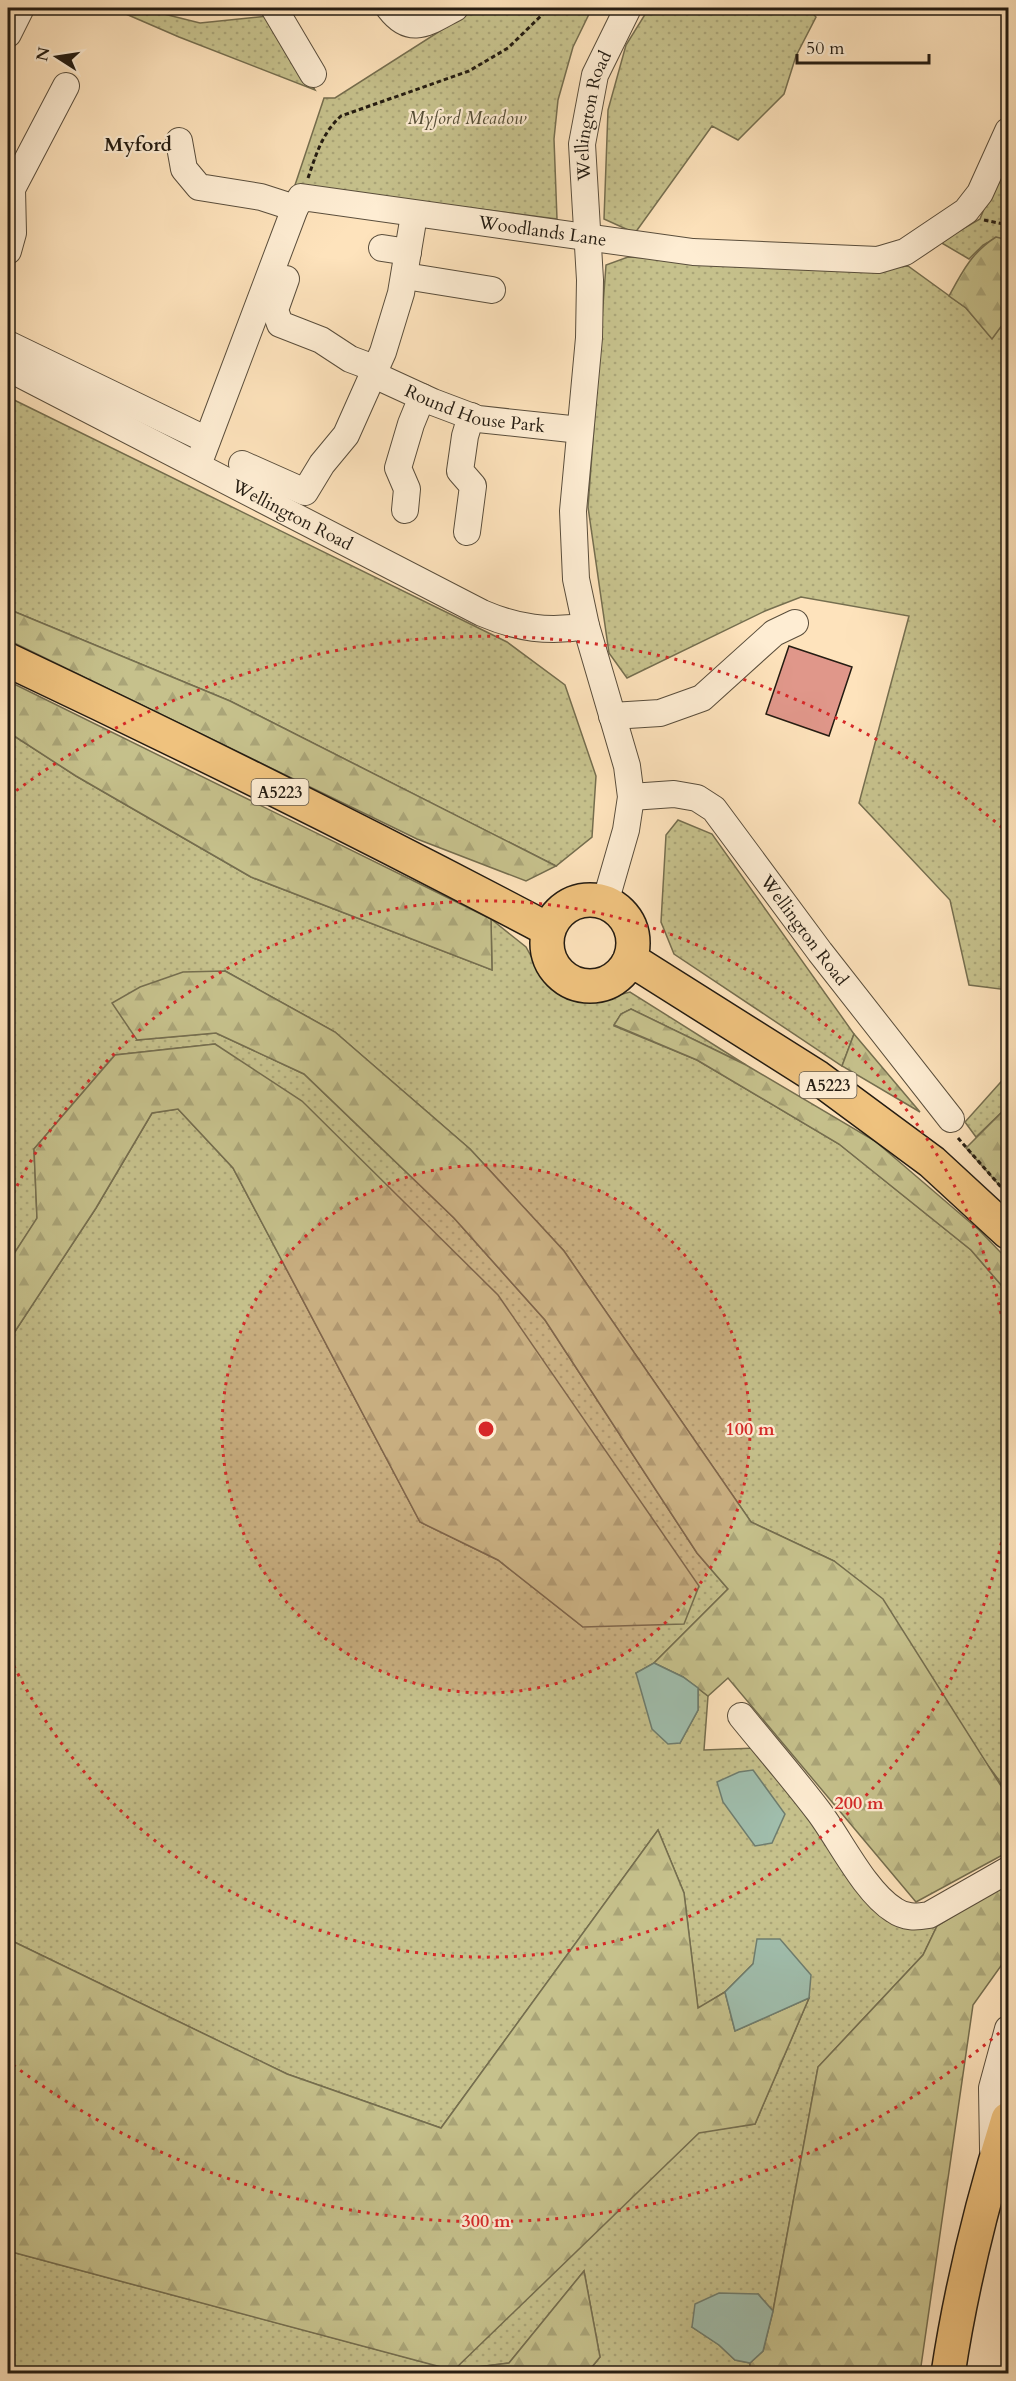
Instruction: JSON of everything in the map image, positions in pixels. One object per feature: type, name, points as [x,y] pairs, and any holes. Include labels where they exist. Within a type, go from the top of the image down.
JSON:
[{"type":"main road","name":"A5223","points":[[8,660],[148,726],[549,930]]},
{"type":"main road","points":[[592,900],[605,903],[617,909],[626,919],[632,932],[633,945],[630,959],[623,971],[612,981],[598,986],[583,986],[570,981],[558,971],[550,959],[549,930],[566,908],[578,902],[592,900]]},
{"type":"main road","name":"A5223","points":[[630,959],[817,1077],[933,1162],[1008,1232]]},
{"type":"main road","points":[[948,2373],[958,2306],[1008,2119]]},
{"type":"street","points":[[8,34],[21,8]]},
{"type":"street","points":[[274,8],[313,74]]},
{"type":"street","points":[[389,8],[396,17],[408,25],[423,24],[455,8]]},
{"type":"street","name":"Wellington Road","points":[[605,903],[626,830],[631,797],[627,766],[586,626],[576,579],[573,512],[589,338],[590,280],[582,144],[595,75],[628,8]]},
{"type":"street","points":[[8,251],[13,233],[10,207],[12,189],[62,112],[66,86]]},
{"type":"street","name":"Woodlands Lane","points":[[179,141],[184,169],[198,187],[298,202],[693,252],[878,260],[905,252],[966,211],[980,193],[1008,131]]},
{"type":"street","points":[[198,465],[298,202]]},
{"type":"street","points":[[382,248],[408,252],[492,290]]},
{"type":"street","points":[[242,464],[305,492],[322,464],[346,435],[376,365],[408,252]]},
{"type":"street","name":"Round House Park","points":[[293,258],[275,310],[280,324],[321,340],[350,358],[376,365],[422,397],[471,416],[498,422],[580,430]]},
{"type":"street","points":[[8,344],[207,441]]},
{"type":"street","name":"Wellington Road","points":[[8,368],[507,624],[548,630],[586,626]]},
{"type":"street","points":[[405,510],[408,489],[399,468],[411,424],[422,397]]},
{"type":"street","points":[[467,532],[473,486],[460,471],[465,436],[471,416]]},
{"type":"street","points":[[612,716],[660,713],[702,698],[774,633],[795,623]]},
{"type":"street","name":"Wellington Road","points":[[631,797],[674,794],[697,798],[714,808],[820,952],[951,1119]]},
{"type":"street","points":[[741,1716],[820,1813],[863,1877],[884,1903],[893,1910],[904,1916],[929,1915],[1008,1870]]},
{"type":"street","points":[[994,2167],[992,2088],[1008,2030]]},
{"type":"path","points":[[298,202],[320,143],[330,126],[341,116],[469,71],[508,48],[549,8]]},
{"type":"path","points":[[951,1119],[951,1130],[1008,1195]]},
{"type":"green space","points":[[112,8],[140,8],[200,23],[268,16],[315,90],[179,37]]},
{"type":"green space","name":"Myford Meadow","points":[[476,8],[592,8],[573,47],[558,100],[554,139],[557,219],[295,185],[324,98],[335,98]]},
{"type":"green space","points":[[649,8],[808,8],[816,17],[796,56],[784,94],[738,140],[712,126],[635,233],[604,219],[608,110],[626,45]]},
{"type":"green space","points":[[1008,148],[1008,240],[996,238],[983,245],[969,259],[940,242],[980,219]]},
{"type":"green space","points":[[996,237],[1008,240],[1008,317],[992,339],[966,308],[949,296],[974,256]]},
{"type":"green space","points":[[628,257],[855,269],[908,266],[966,308],[992,338],[1008,317],[1008,990],[969,985],[950,900],[859,803],[909,616],[801,597],[765,611],[627,678],[609,653],[588,507],[606,265]]},
{"type":"green space","points":[[8,397],[507,642],[565,685],[596,776],[592,837],[556,866],[230,701],[8,609]]},
{"type":"green space","points":[[8,609],[230,701],[556,866],[526,881],[417,839],[8,640]]},
{"type":"green space","points":[[8,681],[491,919],[492,970],[251,877],[76,776],[8,732]]},
{"type":"green space","points":[[8,732],[76,776],[251,877],[492,970],[491,919],[526,947],[544,980],[573,1000],[607,998],[630,992],[746,1065],[631,1009],[621,1014],[614,1026],[697,1060],[839,1144],[971,1250],[1008,1293],[1008,1797],[998,1779],[834,1561],[751,1522],[564,1251],[470,1149],[335,1032],[225,971],[137,1040],[216,1033],[304,1074],[454,1218],[545,1320],[697,1553],[728,1589],[654,1663],[636,1673],[680,1743],[698,1710],[698,1688],[708,1696],[704,1750],[757,1748],[888,1919],[937,1926],[923,1955],[818,2067],[773,2311],[758,2294],[692,2327],[719,2345],[735,2360],[750,2363],[750,2373],[587,2373],[600,2357],[584,2271],[509,2363],[453,2370],[699,2132],[755,2124],[809,1998],[753,1964],[725,1992],[698,2009],[684,1893],[658,1830],[441,2128],[287,2074],[8,1939],[8,1342],[96,1208],[152,1113],[178,1109],[233,1168],[420,1522],[498,1560],[583,1627],[215,1044],[115,1055],[34,1149],[37,1219],[8,1263]]},
{"type":"green space","points":[[678,820],[712,834],[854,1034],[842,1066],[674,954],[661,922],[666,835]]},
{"type":"green space","points":[[225,971],[335,1032],[470,1149],[564,1251],[751,1522],[834,1561],[883,1599],[1008,1797],[1008,1852],[916,1902],[728,1678],[708,1696],[683,1677],[654,1663],[728,1589],[697,1553],[545,1320],[454,1218],[304,1074],[216,1033],[137,1040],[112,1003],[140,987],[183,972]]},
{"type":"green space","points":[[631,1009],[746,1065],[875,1141],[979,1230],[1008,1260],[1008,1293],[971,1250],[839,1144],[697,1060],[614,1025],[621,1014]]},
{"type":"green space","points":[[854,1034],[920,1112],[842,1066]]},
{"type":"green space","points":[[215,1044],[302,1101],[498,1295],[699,1586],[684,1624],[583,1627],[498,1560],[420,1522],[233,1168],[178,1109],[152,1113],[96,1208],[8,1342],[8,1263],[37,1218],[34,1149],[115,1055]]},
{"type":"green space","points":[[1008,1074],[1008,1106],[976,1137],[965,1122]]},
{"type":"green space","points":[[1008,1106],[1008,1195],[966,1148]]},
{"type":"green space","points":[[658,1830],[684,1893],[698,2008],[725,1992],[735,2031],[809,1998],[755,2124],[699,2133],[454,2370],[509,2363],[584,2271],[600,2357],[587,2373],[445,2373],[452,2370],[8,2251],[8,1939],[287,2074],[441,2128]]},
{"type":"green space","points":[[1008,1882],[1008,1956],[973,2005],[920,2373],[750,2374],[750,2363],[763,2351],[773,2311],[818,2067],[923,1955],[937,1926]]},
{"type":"green space","points":[[8,2251],[453,2370],[445,2374],[8,2373]]},
{"type":"shaded area","points":[[654,1663],[683,1677],[698,1688],[698,1710],[680,1743],[668,1744],[652,1729],[636,1673]]},
{"type":"shaded area","points":[[753,1770],[785,1814],[772,1843],[755,1846],[723,1802],[717,1782],[739,1772]]},
{"type":"shaded area","points":[[757,1939],[780,1939],[811,1975],[809,1998],[735,2031],[725,1992],[753,1964]]},
{"type":"shaded area","points":[[719,2293],[758,2294],[773,2311],[763,2351],[750,2363],[735,2360],[719,2345],[692,2327],[695,2304]]},
{"type":"building","points":[[789,646],[852,667],[829,736],[766,714]]},
{"type":"district","name":"Myford","points":[[138,144]]}]
